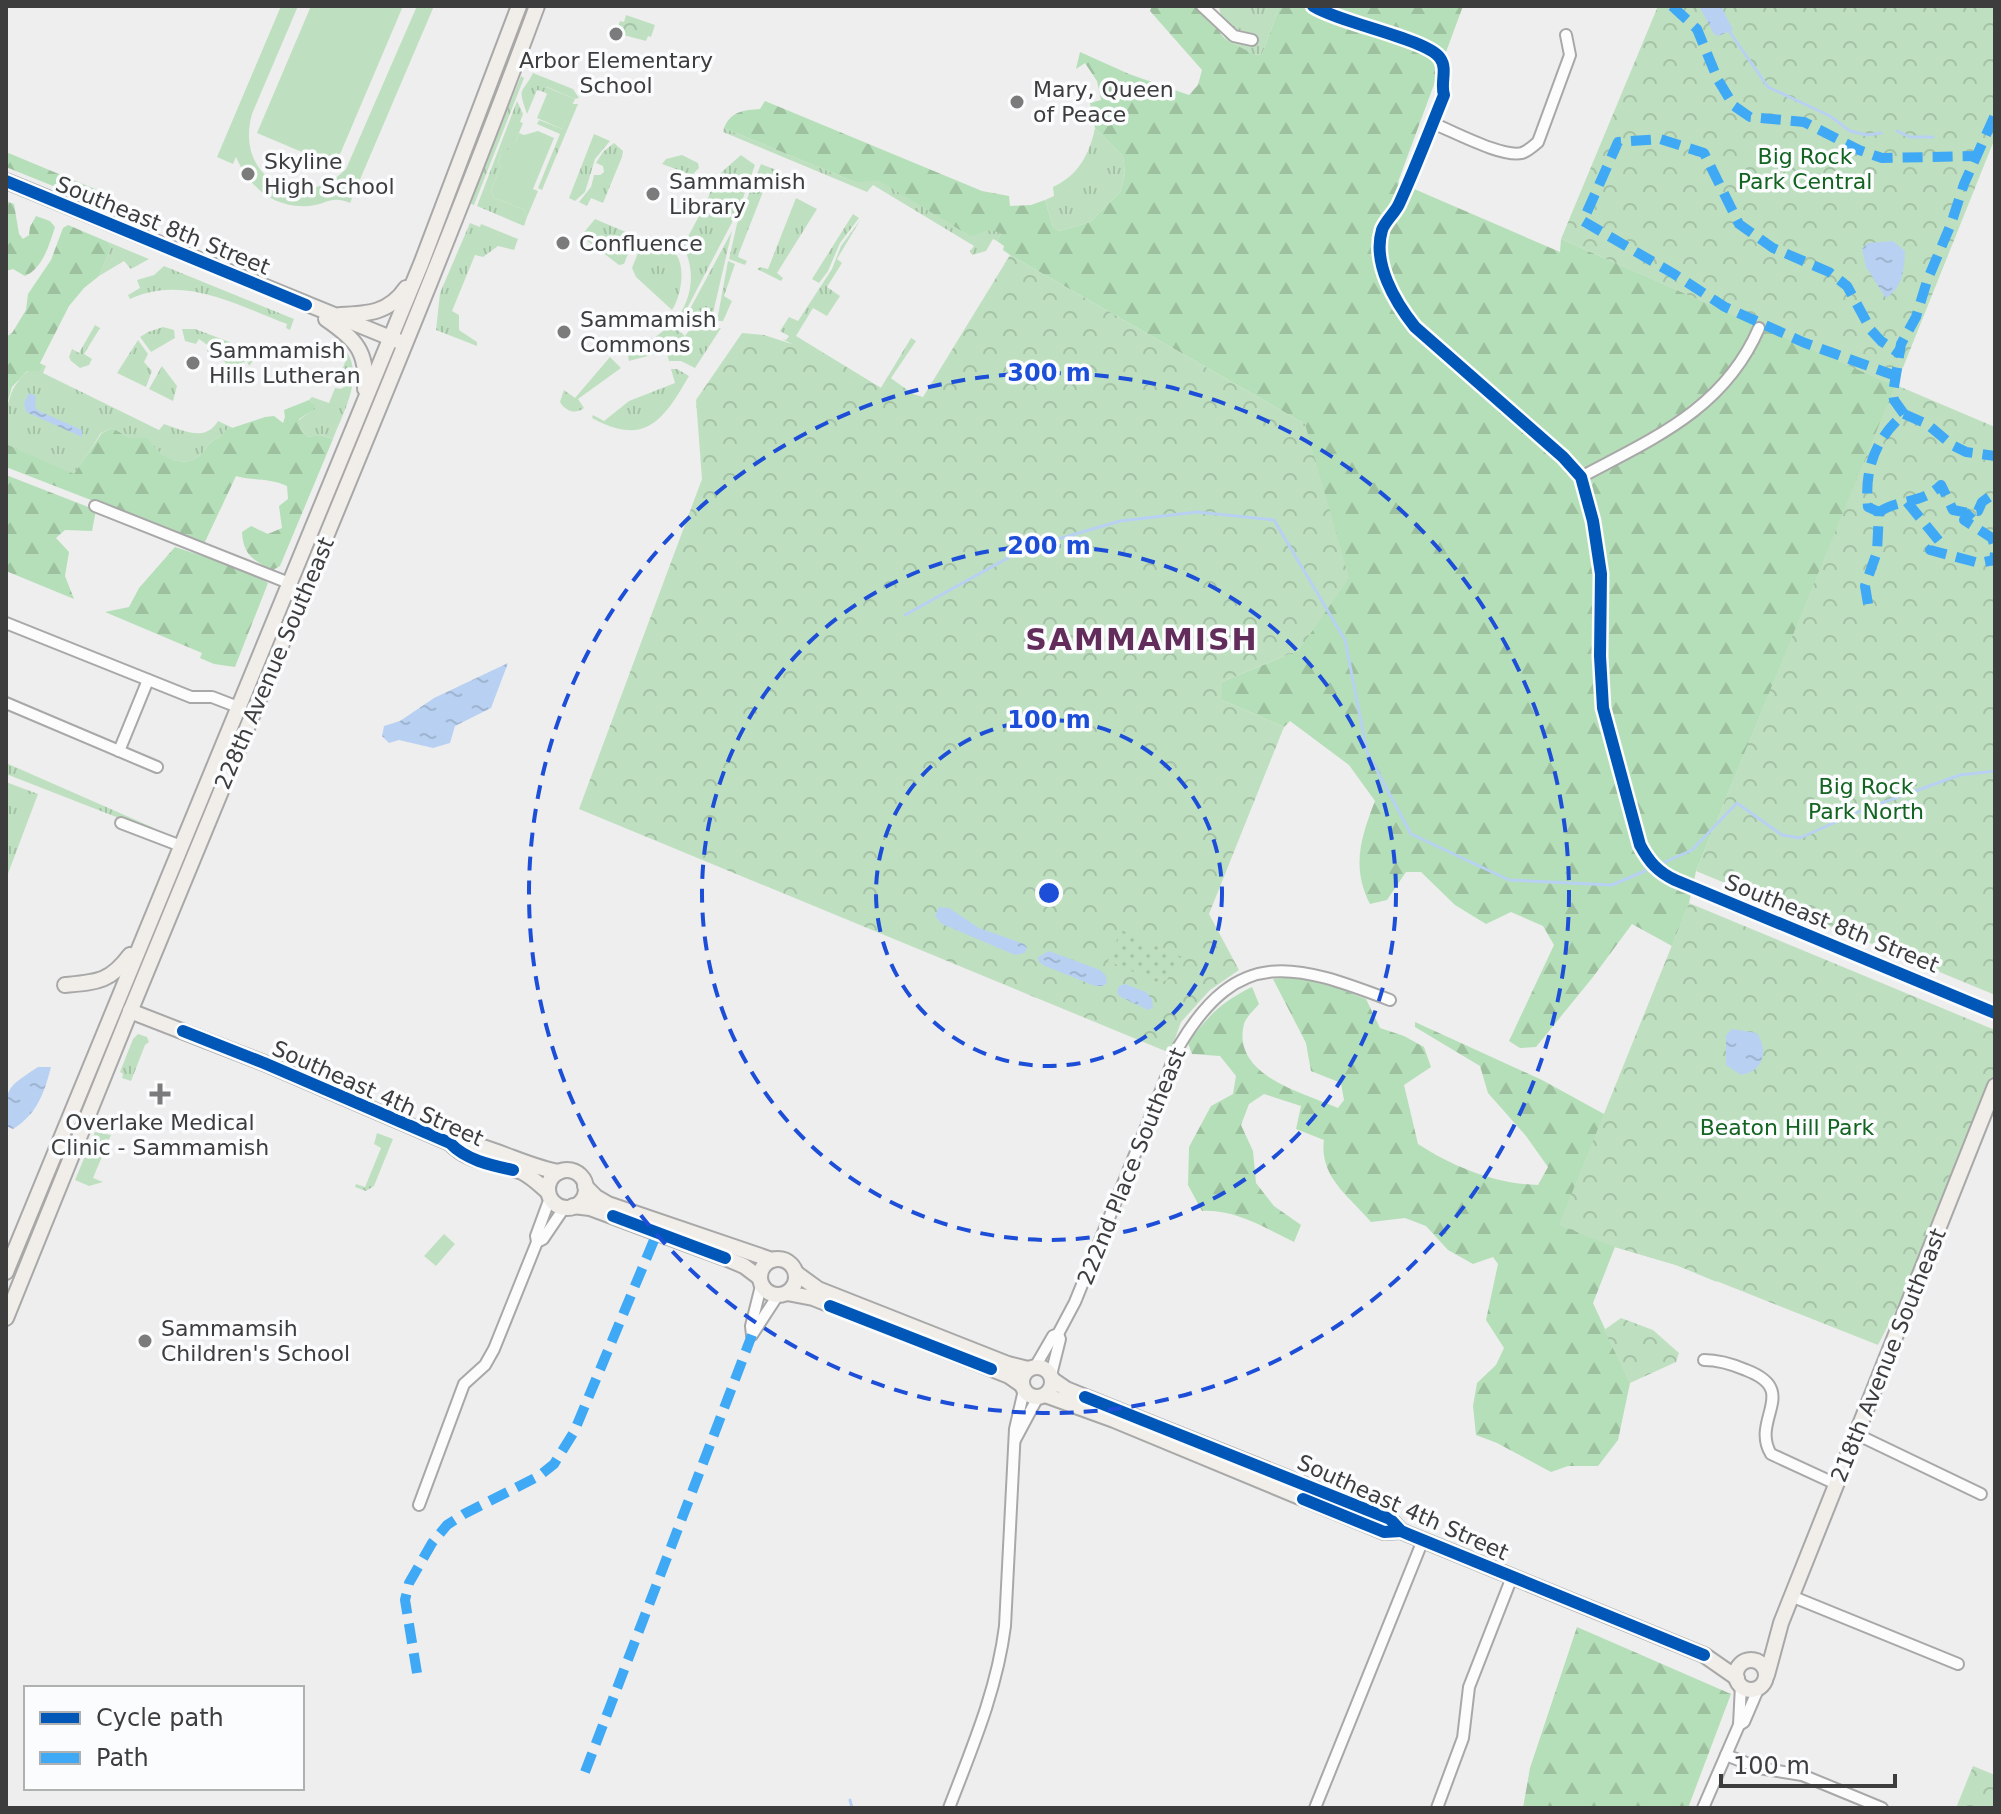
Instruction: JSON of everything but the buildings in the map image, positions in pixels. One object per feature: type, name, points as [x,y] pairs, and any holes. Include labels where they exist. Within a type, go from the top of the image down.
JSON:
[{"type":"street","name":"228th Avenue Southeast","points":[[6,1272],[421,264],[519,6]]},
{"type":"street","name":"228th Avenue Southeast","points":[[6,1318],[406,344],[537,6]]},
{"type":"street","points":[[1202,6],[1234,36],[1252,40]]},
{"type":"street","points":[[1313,6],[1339,18],[1424,46],[1443,64],[1441,86],[1444,95],[1397,209],[1382,229],[1385,276],[1404,314],[1415,327],[1563,457],[1581,477],[1688,418],[1710,400],[1742,361],[1759,328]]},
{"type":"street","points":[[1432,123],[1507,153],[1525,151],[1538,142],[1563,79],[1570,55],[1566,35]]},
{"type":"street","name":"Southeast 8th Street","points":[[6,181],[406,344]]},
{"type":"street","points":[[335,316],[373,313],[385,308],[402,294],[421,264]]},
{"type":"street","points":[[306,305],[349,335],[360,350],[366,373],[363,407]]},
{"type":"street","name":"Southeast 8th Street","points":[[1581,477],[1600,559],[1603,708],[1640,845],[1656,869],[1675,880],[1995,1013]]},
{"type":"street","points":[[95,506],[289,583]]},
{"type":"street","points":[[6,623],[191,697],[212,697],[238,707]]},
{"type":"street","points":[[119,751],[148,680]]},
{"type":"street","points":[[6,703],[157,767]]},
{"type":"street","points":[[121,823],[181,846]]},
{"type":"street","points":[[65,985],[105,980],[118,971],[152,916]]},
{"type":"street","name":"222nd Place Southeast","points":[[1031,1368],[1053,1336],[1058,1334],[1075,1302],[1179,1046],[1205,1008],[1235,984],[1257,974],[1286,970],[1306,972],[1390,1000]]},
{"type":"street","name":"Southeast 4th Street","points":[[130,1011],[264,1063],[450,1143],[458,1152],[520,1172],[549,1195]]},
{"type":"street","name":"218th Avenue Southeast","points":[[1739,1725],[1744,1722],[1763,1681],[1791,1596],[1995,1086]]},
{"type":"street","name":"Southeast 4th Street","points":[[450,1143],[463,1141],[522,1163],[559,1172]]},
{"type":"street","points":[[419,1505],[464,1384],[485,1365],[494,1349],[537,1242],[551,1179],[559,1172],[573,1171],[596,1197],[608,1204],[772,1260],[789,1262],[796,1273],[818,1289],[1008,1364],[1044,1368],[1052,1378],[1051,1389],[1042,1396],[1014,1441]]},
{"type":"street","points":[[537,1242],[543,1239],[569,1207],[584,1197],[585,1186]]},
{"type":"street","points":[[549,1195],[569,1207],[590,1208],[725,1258],[744,1266],[769,1293],[813,1298],[1009,1376],[1031,1396],[1042,1396]]},
{"type":"street","points":[[772,1260],[763,1267],[751,1326],[752,1335],[782,1294],[795,1284],[796,1273]]},
{"type":"street","name":"222nd Place Southeast","points":[[1052,1378],[1051,1366],[1060,1339],[1058,1334]]},
{"type":"street","points":[[1704,1360],[1728,1363],[1766,1379],[1773,1398],[1764,1433],[1771,1454],[1836,1484]]},
{"type":"street","points":[[949,1808],[983,1720],[1001,1655],[1014,1441],[1023,1375],[1031,1368]]},
{"type":"street","name":"Southeast 4th Street","points":[[1052,1378],[1066,1389],[1390,1519],[1401,1531],[1704,1655],[1739,1681]]},
{"type":"street","name":"Southeast 4th Street","points":[[1042,1396],[1114,1420],[1384,1532],[1401,1531]]},
{"type":"street","points":[[1856,1434],[1981,1494]]},
{"type":"street","points":[[1315,1808],[1423,1540]]},
{"type":"street","points":[[1437,1808],[1463,1738],[1469,1687],[1512,1577]]},
{"type":"street","points":[[1791,1596],[1958,1664]]},
{"type":"street","name":"218th Avenue Southeast","points":[[1748,1661],[1766,1647],[1781,1623]]},
{"type":"street","name":"Southeast 4th Street","points":[[1704,1655],[1710,1653],[1748,1661]]},
{"type":"street","points":[[1748,1661],[1763,1667],[1763,1681],[1748,1689],[1739,1681],[1737,1672],[1748,1661]]},
{"type":"street","name":"218th Avenue Southeast","points":[[1703,1808],[1739,1725],[1739,1681]]},
{"type":"street","points":[[1726,1755],[1759,1768],[1802,1775],[1882,1808]]},
{"type":"green space","points":[[281,6],[298,6],[252,114],[249,136],[253,156],[262,171],[275,182],[291,188],[309,189],[328,182],[346,169],[417,6],[434,6],[350,203],[338,200],[309,206],[285,204],[264,194],[248,178],[236,157],[233,164],[217,157]]},
{"type":"green space","points":[[311,6],[403,6],[335,166],[257,133]]},
{"type":"green space","points":[[1152,6],[1191,6],[1203,11],[1225,39],[1255,55],[1262,54],[1280,6],[1463,6],[1398,182],[1560,252],[1561,239],[1896,386],[1696,871],[1689,903],[1672,946],[1632,924],[1536,1047],[1520,1048],[1509,1041],[1554,945],[1543,926],[1511,912],[1486,924],[1455,905],[1421,872],[1406,872],[1387,900],[1370,904],[1361,877],[1360,852],[1375,801],[1349,765],[1290,721],[1284,727],[1222,700],[1222,682],[1299,650],[1305,424],[1010,255],[997,241],[1001,234],[990,231],[968,235],[878,180],[857,183],[724,128],[734,115],[760,109],[765,101],[982,191],[1009,196],[1010,206],[1031,205],[1045,200],[1053,227],[1060,231],[1090,222],[1121,191],[1125,173],[1123,156],[1095,128],[1090,103],[1101,100],[1097,81],[1085,63],[1076,69],[1080,52],[1129,74],[1189,95],[1198,85],[1202,70],[1150,11]]},
{"type":"green space","points":[[1219,6],[1280,6],[1262,54],[1254,55],[1225,39]]},
{"type":"green space","points":[[1658,6],[1995,6],[1995,138],[1896,385],[1995,427],[1995,995],[1696,871],[1895,386],[1561,239]]},
{"type":"green space","points":[[626,15],[655,25],[651,37],[648,36],[646,41],[616,33]]},
{"type":"green space","points":[[533,73],[573,89],[579,98],[547,87],[544,92],[537,90],[527,114],[522,94]]},
{"type":"green space","points":[[521,76],[524,78],[474,205],[469,203]]},
{"type":"green space","points":[[546,87],[575,99],[562,129],[537,118],[547,94],[544,92]]},
{"type":"green space","points":[[517,101],[523,114],[520,122],[523,123],[515,143],[505,155],[502,154],[491,190],[494,198],[523,209],[527,217],[524,226],[477,206]]},
{"type":"green space","points":[[572,104],[578,104],[542,190],[538,188],[560,134],[537,124],[539,120],[562,129]]},
{"type":"green space","points":[[724,128],[857,183],[878,179],[968,235],[993,229],[1001,234],[997,241],[993,239],[986,251],[972,255],[970,251],[974,246],[873,185],[867,192],[723,132]]},
{"type":"green space","points":[[1095,128],[1123,156],[1125,173],[1121,191],[1090,222],[1060,231],[1053,227],[1045,200],[1054,196],[1053,187],[1069,177],[1081,164]]},
{"type":"green space","points":[[538,131],[554,138],[533,189],[538,191],[527,217],[523,209],[494,198],[491,190],[501,165],[498,163],[511,141],[515,143],[519,133],[524,135]]},
{"type":"green space","points":[[594,134],[610,141],[595,159],[585,192],[575,201],[569,198]]},
{"type":"green space","points":[[614,143],[623,151],[622,157],[603,203],[591,198],[587,206],[579,202],[591,187],[594,175],[604,172],[603,166],[596,163]]},
{"type":"green space","points":[[6,152],[114,197],[110,209],[6,167]]},
{"type":"green space","points":[[682,155],[698,163],[699,168],[692,175],[662,164],[666,159]]},
{"type":"green space","points":[[741,155],[755,165],[739,209],[682,318],[679,316],[691,281],[683,246],[716,177]]},
{"type":"green space","points":[[761,164],[779,171],[780,175],[770,174],[739,253],[738,257],[747,261],[745,265],[729,259],[737,224]]},
{"type":"green space","points":[[796,198],[817,209],[777,273],[783,278],[781,281],[757,269],[768,269]]},
{"type":"green space","points":[[6,201],[14,204],[19,234],[23,239],[29,235],[36,216],[50,221],[55,227],[41,262],[25,276],[13,269],[6,271]]},
{"type":"green space","points":[[853,214],[859,218],[840,243],[819,283],[812,279]]},
{"type":"green space","points":[[595,219],[635,236],[624,264],[619,265],[581,236]]},
{"type":"green space","points":[[861,219],[837,259],[842,263],[827,287],[840,296],[827,316],[813,308],[796,336],[881,388],[911,338],[916,341],[883,390],[782,339],[786,340],[789,336],[780,331],[789,317],[798,321],[832,269],[841,246]]},
{"type":"green space","points":[[470,223],[480,227],[481,224],[518,239],[514,250],[498,246],[483,257],[475,255],[452,311],[459,315],[459,330],[477,342],[477,346],[436,330],[440,293]]},
{"type":"green space","points":[[68,225],[108,242],[111,247],[99,276],[69,306],[40,363],[39,371],[27,371],[12,387],[6,407],[6,337],[12,333],[26,310],[28,294],[51,260],[63,228]]},
{"type":"green space","points":[[732,231],[711,322],[687,324],[684,320]]},
{"type":"green space","points":[[644,238],[668,247],[678,258],[681,281],[672,310],[636,277],[632,268]]},
{"type":"green space","points":[[108,242],[149,259],[131,269],[124,261],[99,276],[111,247]]},
{"type":"green space","points":[[1010,255],[1305,424],[1349,578],[1299,650],[1222,682],[1222,700],[1284,727],[1209,914],[1239,970],[1210,990],[1181,1022],[1170,1053],[579,809],[702,479],[696,400],[742,333],[764,335],[792,344],[795,336],[881,388],[888,376],[913,394],[923,397]]},
{"type":"green space","points":[[728,261],[735,264],[724,296],[732,301],[723,321],[717,321]]},
{"type":"green space","points":[[164,266],[294,319],[290,330],[286,328],[287,324],[229,301],[190,291],[150,292],[130,299],[128,295],[140,288],[137,280],[154,275]]},
{"type":"green space","points":[[95,325],[100,328],[84,354],[92,359],[89,365],[80,368],[69,357],[72,349],[79,353]]},
{"type":"green space","points":[[671,325],[685,336],[689,331],[721,328],[695,368],[681,361],[669,361],[666,351],[629,361],[626,345],[654,338]]},
{"type":"green space","points":[[163,327],[174,330],[175,338],[151,352],[140,337]]},
{"type":"green space","points":[[182,329],[195,329],[259,353],[249,366],[247,361],[228,368],[222,356],[213,359],[207,351],[209,346],[199,339],[196,344],[185,341]]},
{"type":"green space","points":[[138,340],[148,354],[144,362],[152,371],[146,387],[117,373]]},
{"type":"green space","points":[[342,345],[353,367],[347,404],[333,439],[321,435],[308,437],[301,430],[299,420],[314,409],[314,404],[309,400],[312,397],[329,403],[335,388],[345,386],[344,378],[340,375],[346,360],[339,356]]},
{"type":"green space","points":[[610,357],[621,368],[578,399],[584,408],[574,412],[565,408],[560,402],[564,390],[575,398]]},
{"type":"green space","points":[[39,363],[46,366],[43,373],[159,430],[164,424],[193,433],[207,432],[218,421],[233,428],[211,442],[198,457],[184,462],[163,455],[148,439],[130,438],[112,428],[101,433],[74,475],[6,444],[7,408],[14,388]]},
{"type":"green space","points":[[162,366],[177,386],[173,401],[149,389]]},
{"type":"green space","points":[[671,369],[689,376],[670,406],[651,425],[626,430],[592,418],[593,415],[604,421],[629,401],[675,383]]},
{"type":"green space","points":[[309,400],[315,409],[299,419],[301,430],[308,437],[320,435],[333,439],[280,566],[273,570],[260,564],[247,552],[242,532],[251,526],[268,534],[282,528],[279,506],[288,499],[287,486],[236,476],[204,544],[6,467],[6,444],[74,474],[102,433],[112,428],[130,438],[148,438],[163,455],[177,461],[191,460],[226,430],[265,417],[274,416],[283,423],[284,410]]},
{"type":"green space","points":[[6,475],[96,510],[92,531],[65,530],[56,538],[69,552],[65,576],[74,599],[6,571]]},
{"type":"green space","points":[[175,547],[249,571],[268,583],[235,667],[214,664],[200,658],[202,653],[105,612],[129,607],[139,588]]},
{"type":"green space","points":[[6,763],[154,828],[152,831],[6,774]]},
{"type":"green space","points":[[6,782],[38,794],[6,879]]},
{"type":"green space","name":"Beaton Hill Park","points":[[1689,903],[1995,1030],[1995,1074],[1917,1269],[1878,1345],[1676,1265],[1615,1247],[1559,1225]]},
{"type":"green space","points":[[1121,930],[1184,958],[1178,972],[1172,969],[1167,980],[1159,983],[1108,961]]},
{"type":"green space","points":[[1295,977],[1366,999],[1380,1028],[1424,1047],[1431,1067],[1404,1085],[1418,1144],[1460,1167],[1491,1178],[1538,1185],[1548,1167],[1526,1136],[1488,1093],[1480,1066],[1415,1027],[1415,1022],[1542,1080],[1604,1114],[1717,1282],[1676,1265],[1615,1247],[1593,1303],[1630,1383],[1618,1440],[1598,1466],[1568,1466],[1551,1472],[1476,1435],[1473,1406],[1477,1383],[1496,1365],[1504,1348],[1486,1320],[1498,1264],[1493,1257],[1473,1264],[1448,1250],[1426,1226],[1405,1218],[1371,1222],[1331,1175],[1326,1165],[1324,1140],[1296,1129],[1301,1106],[1264,1094],[1249,1104],[1241,1125],[1253,1151],[1256,1183],[1274,1206],[1301,1225],[1294,1242],[1238,1216],[1202,1211],[1188,1185],[1189,1147],[1211,1106],[1233,1094],[1236,1076],[1220,1056],[1192,1054],[1188,1043],[1223,1004],[1252,987],[1259,1004],[1244,1024],[1243,1042],[1248,1057],[1273,1080],[1290,1089],[1338,1108],[1344,1100],[1341,1083],[1311,1071],[1306,1043],[1273,979]]},
{"type":"green space","points":[[138,1034],[147,1037],[149,1042],[131,1081],[122,1078],[120,1072]]},
{"type":"green space","points":[[95,1132],[111,1135],[93,1178],[103,1182],[89,1186],[75,1180]]},
{"type":"green space","points":[[377,1133],[393,1139],[374,1186],[366,1191],[355,1187],[356,1184],[365,1187],[381,1148],[374,1144]]},
{"type":"green space","points":[[444,1234],[455,1244],[436,1266],[424,1256]]},
{"type":"green space","points":[[1621,1318],[1653,1330],[1679,1353],[1676,1362],[1630,1383],[1604,1330]]},
{"type":"green space","points":[[1577,1627],[1731,1694],[1688,1808],[1523,1808],[1530,1768]]},
{"type":"green space","points":[[1973,1766],[1995,1775],[1995,1808],[1956,1808]]},
{"type":"water","points":[[1699,6],[1721,6],[1733,30],[1718,36],[1714,34]]},
{"type":"water","points":[[1893,241],[1905,251],[1904,265],[1902,278],[1886,298],[1866,267],[1862,249],[1868,243]]},
{"type":"water","points":[[29,393],[36,396],[35,407],[39,411],[82,430],[82,437],[26,412],[24,403]]},
{"type":"water","points":[[508,663],[491,708],[455,726],[450,743],[433,748],[399,740],[389,743],[382,736],[384,726],[400,721],[434,698]]},
{"type":"water","points":[[939,907],[949,908],[979,928],[1024,944],[1027,947],[1025,953],[1015,955],[942,924],[935,916]]},
{"type":"water","points":[[1049,951],[1100,970],[1106,976],[1107,983],[1095,986],[1045,966],[1038,957]]},
{"type":"water","points":[[1125,984],[1146,992],[1152,999],[1153,1008],[1148,1010],[1119,996],[1119,986]]},
{"type":"water","points":[[1732,1029],[1757,1033],[1763,1047],[1759,1065],[1741,1075],[1726,1065],[1726,1035]]},
{"type":"water","points":[[38,1067],[51,1067],[38,1102],[28,1117],[13,1129],[6,1126],[6,1103],[10,1090]]},
{"type":"waterway","points":[[1729,31],[1768,87],[1830,116],[1850,131],[1867,135],[1881,133]]},
{"type":"waterway","points":[[1897,131],[1910,137],[1933,137]]},
{"type":"waterway","points":[[905,615],[1024,549],[1120,521],[1197,512],[1274,520],[1345,640],[1367,752],[1411,834],[1509,880],[1612,885],[1645,871]]},
{"type":"waterway","points":[[1663,863],[1692,850],[1737,803],[1782,835],[1800,838],[1865,809],[1960,775],[1995,771]]},
{"type":"waterway","points":[[850,1800],[852,1808]]},
{"type":"marked path","points":[[1672,6],[1697,29],[1718,80],[1734,106],[1750,117],[1804,122],[1882,158],[1978,156]]},
{"type":"marked path","points":[[1904,414],[1893,393],[1901,344],[1916,317],[1964,184],[1995,115]]},
{"type":"marked path","points":[[1896,376],[1805,343],[1725,307],[1583,221],[1618,142],[1660,139],[1704,153],[1739,224],[1773,248],[1829,272],[1847,286],[1871,330],[1900,354]]},
{"type":"marked path","points":[[1904,414],[1927,424],[1952,445],[1966,452],[1995,456]]},
{"type":"marked path","points":[[1868,604],[1865,586],[1877,552],[1879,512],[1868,507],[1870,468],[1879,445],[1904,414]]},
{"type":"marked path","points":[[1879,512],[1926,496],[1941,485],[1953,510],[1968,513],[1978,511],[1982,502],[1995,493]]},
{"type":"marked path","points":[[1907,502],[1939,541],[1930,550],[1979,563],[1994,560],[1995,553]]},
{"type":"marked path","points":[[1972,512],[1964,520],[1992,538],[1995,547]]},
{"type":"marked path","points":[[417,1673],[405,1600],[409,1583],[432,1543],[447,1525],[539,1476],[554,1464],[574,1432],[657,1233]]},
{"type":"marked path","points":[[585,1772],[752,1335]]},
{"type":"cycle path","points":[[1313,6],[1418,44],[1432,51],[1442,62],[1444,95],[1399,204],[1382,230],[1380,256],[1383,269],[1393,294],[1415,327],[1563,457],[1581,477],[1593,521],[1601,574],[1603,708],[1640,845],[1647,857],[1659,870],[1675,880],[1995,1013]]},
{"type":"cycle path","points":[[6,181],[306,305]]},
{"type":"cycle path","points":[[183,1031],[450,1143],[471,1158],[513,1170]]},
{"type":"cycle path","points":[[613,1216],[725,1258]]},
{"type":"cycle path","points":[[830,1306],[991,1369]]},
{"type":"cycle path","points":[[1085,1397],[1390,1519],[1401,1531],[1704,1655]]},
{"type":"cycle path","points":[[1303,1499],[1384,1532],[1401,1531]]},
{"type":"place","name":"Arbor Elementary School","points":[[616,34]]},
{"type":"place","name":"Mary, Queen of Peace","points":[[1017,102]]},
{"type":"place","name":"Skyline High School","points":[[248,174]]},
{"type":"place","name":"Sammamish Library","points":[[653,194]]},
{"type":"place","name":"Confluence","points":[[563,243]]},
{"type":"place","name":"Sammamish Commons","points":[[564,332]]},
{"type":"place","name":"Sammamish Hills Lutheran","points":[[193,363]]},
{"type":"place","name":"Overlake Medical Clinic - Sammamish","points":[[160,1094]]},
{"type":"place","name":"Sammamsih Children's School","points":[[145,1341]]},
{"type":"district","name":"SAMMAMISH","points":[[1142,640]]},
{"type":"park label","name":"Big Rock Park Central","points":[[1805,168]]},
{"type":"park label","name":"Big Rock Park North","points":[[1866,798]]}]
